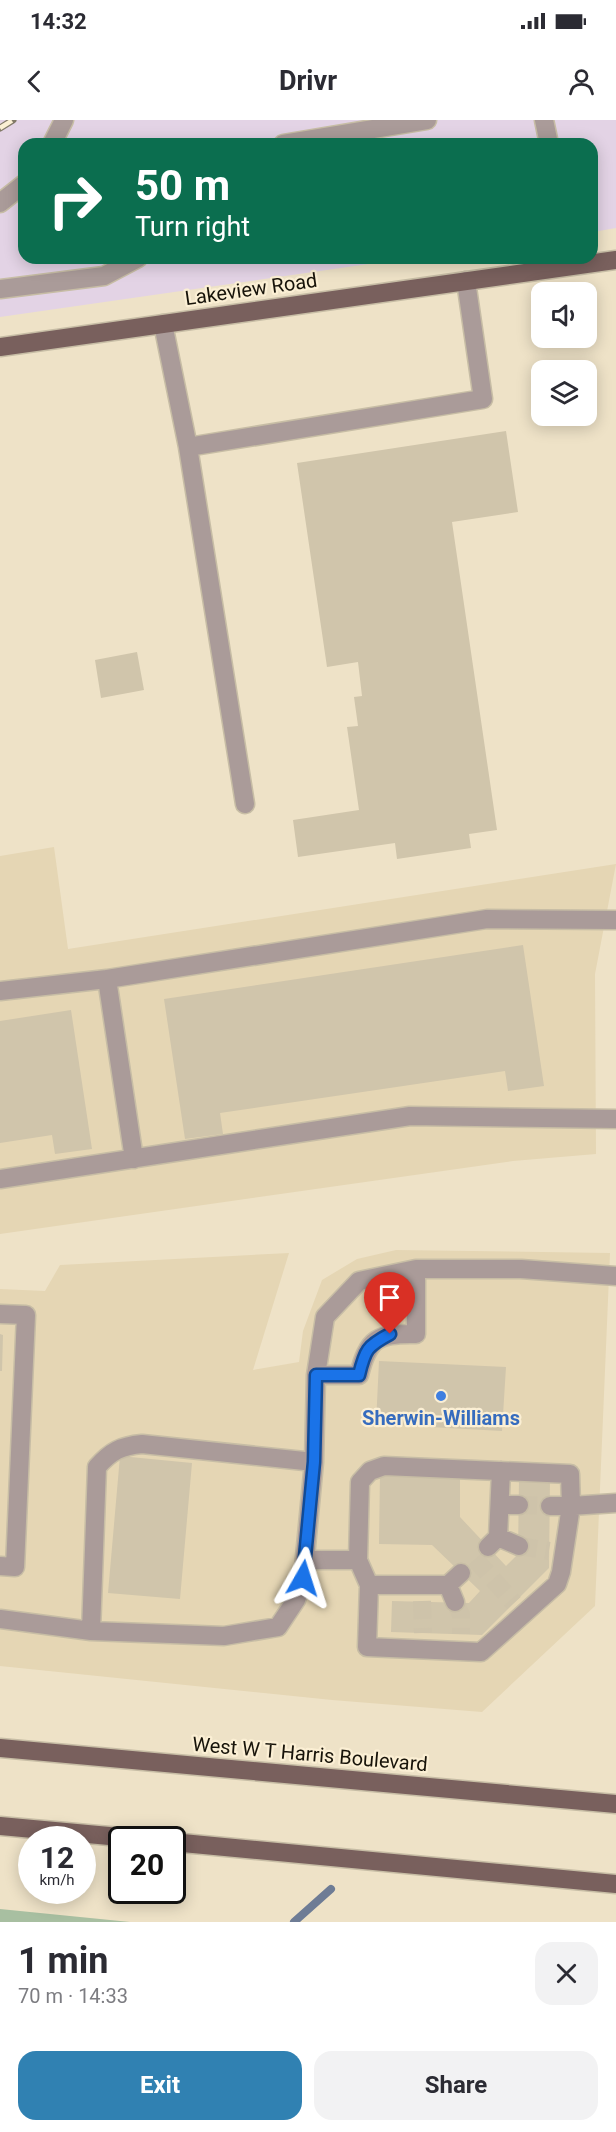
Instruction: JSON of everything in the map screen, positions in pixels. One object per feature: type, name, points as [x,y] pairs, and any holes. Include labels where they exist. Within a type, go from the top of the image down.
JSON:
[{"type":"main road","name":"Lakeview Road","points":[[598,263],[616,260]]},
{"type":"main road","name":"Lakeview Road","points":[[0,347],[587,264]]},
{"type":"main road","name":"West W T Harris Boulevard","points":[[0,1748],[616,1804]]},
{"type":"main road","points":[[0,1826],[108,1836]]},
{"type":"main road","points":[[186,1843],[616,1884]]},
{"type":"lane","points":[[55,138],[63,120]]},
{"type":"lane","points":[[319,138],[427,120]]},
{"type":"lane","points":[[544,120],[548,138]]},
{"type":"lane","points":[[0,202],[18,188]]},
{"type":"lane","points":[[0,289],[104,276],[127,264]]},
{"type":"lane","points":[[188,447],[483,399],[466,281]]},
{"type":"lane","points":[[163,324],[188,447],[245,804]]},
{"type":"lane","points":[[0,991],[107,980],[487,919],[616,921]]},
{"type":"lane","points":[[107,980],[134,1159]]},
{"type":"lane","points":[[0,1179],[410,1116],[616,1119]]},
{"type":"lane","points":[[0,1619],[91,1632],[224,1636],[278,1627],[297,1600],[305,1560],[314,1462],[316,1375],[325,1317],[359,1281],[416,1269],[521,1269],[616,1276]]},
{"type":"lane","points":[[316,1375],[359,1375],[365,1352],[374,1342],[390,1334],[416,1334],[416,1269]]},
{"type":"lane","points":[[0,1314],[26,1315],[15,1567],[0,1566]]},
{"type":"lane","points":[[91,1632],[98,1467],[109,1453],[123,1446],[142,1444],[314,1462]]},
{"type":"lane","points":[[384,1466],[570,1474],[571,1506],[557,1552],[557,1584],[518,1609],[481,1652],[462,1642],[422,1641],[368,1647],[369,1585],[358,1560],[360,1482],[370,1471],[384,1466]]},
{"type":"lane","points":[[501,1471],[500,1505],[493,1542],[519,1546]]},
{"type":"lane","points":[[550,1506],[616,1503]]},
{"type":"lane","points":[[500,1505],[519,1505]]},
{"type":"lane","points":[[305,1560],[358,1560]]},
{"type":"lane","points":[[369,1585],[422,1593],[455,1587]]},
{"type":"shaded area","points":[[0,120],[616,120],[616,228],[598,231],[598,138],[18,138],[18,264],[368,264],[0,317]]},
{"type":"shaded area","points":[[54,847],[68,949],[616,864],[595,974],[596,1154],[513,1161],[0,1234],[0,856]]},
{"type":"shaded area","points":[[396,1250],[610,1253],[595,1606],[482,1712],[332,1700],[0,1666],[0,1289],[45,1291],[60,1265],[289,1253],[253,1370],[299,1362],[303,1331],[322,1280],[357,1259]]},
{"type":"green space","points":[[0,1909],[130,1922],[0,1922]]},
{"type":"building","points":[[506,431],[518,512],[452,522],[497,830],[469,834],[471,848],[397,859],[395,843],[298,857],[293,820],[359,810],[347,727],[358,726],[354,697],[362,696],[358,662],[327,667],[297,463]]},
{"type":"building","points":[[137,652],[144,690],[101,698],[95,660]]},
{"type":"building","points":[[523,945],[544,1086],[508,1091],[505,1071],[220,1113],[223,1134],[185,1139],[164,999]]},
{"type":"building","points":[[71,1010],[92,1149],[55,1154],[52,1135],[0,1143],[0,1021]]},
{"type":"building","points":[[0,1334],[3,1335],[2,1371],[0,1371]]},
{"type":"building","name":"Sherwin-Williams","points":[[379,1361],[506,1367],[502,1431],[376,1424]]},
{"type":"building","points":[[120,1456],[192,1463],[180,1599],[108,1593]]},
{"type":"building","points":[[380,1473],[460,1474],[460,1517],[506,1566],[518,1554],[519,1479],[550,1479],[549,1568],[482,1635],[391,1632],[392,1601],[469,1603],[480,1591],[432,1545],[379,1544]]},
{"type":"waterway","points":[[294,1922],[331,1889]]},
{"type":"tunnel","points":[[519,1505],[550,1506]]},
{"type":"tunnel","points":[[519,1546],[549,1551]]},
{"type":"tunnel","points":[[475,1559],[514,1603]]},
{"type":"tunnel","points":[[422,1601],[423,1633]]},
{"type":"tunnel","points":[[455,1602],[461,1615],[461,1634]]},
{"type":"railway","points":[[0,128],[13,120]]},
{"type":"place","name":"Sherwin-Williams","points":[[441,1396]]},
{"type":"route","points":[[303,1578],[314,1462],[316,1375],[359,1375],[365,1352],[374,1342],[390,1334]]}]
